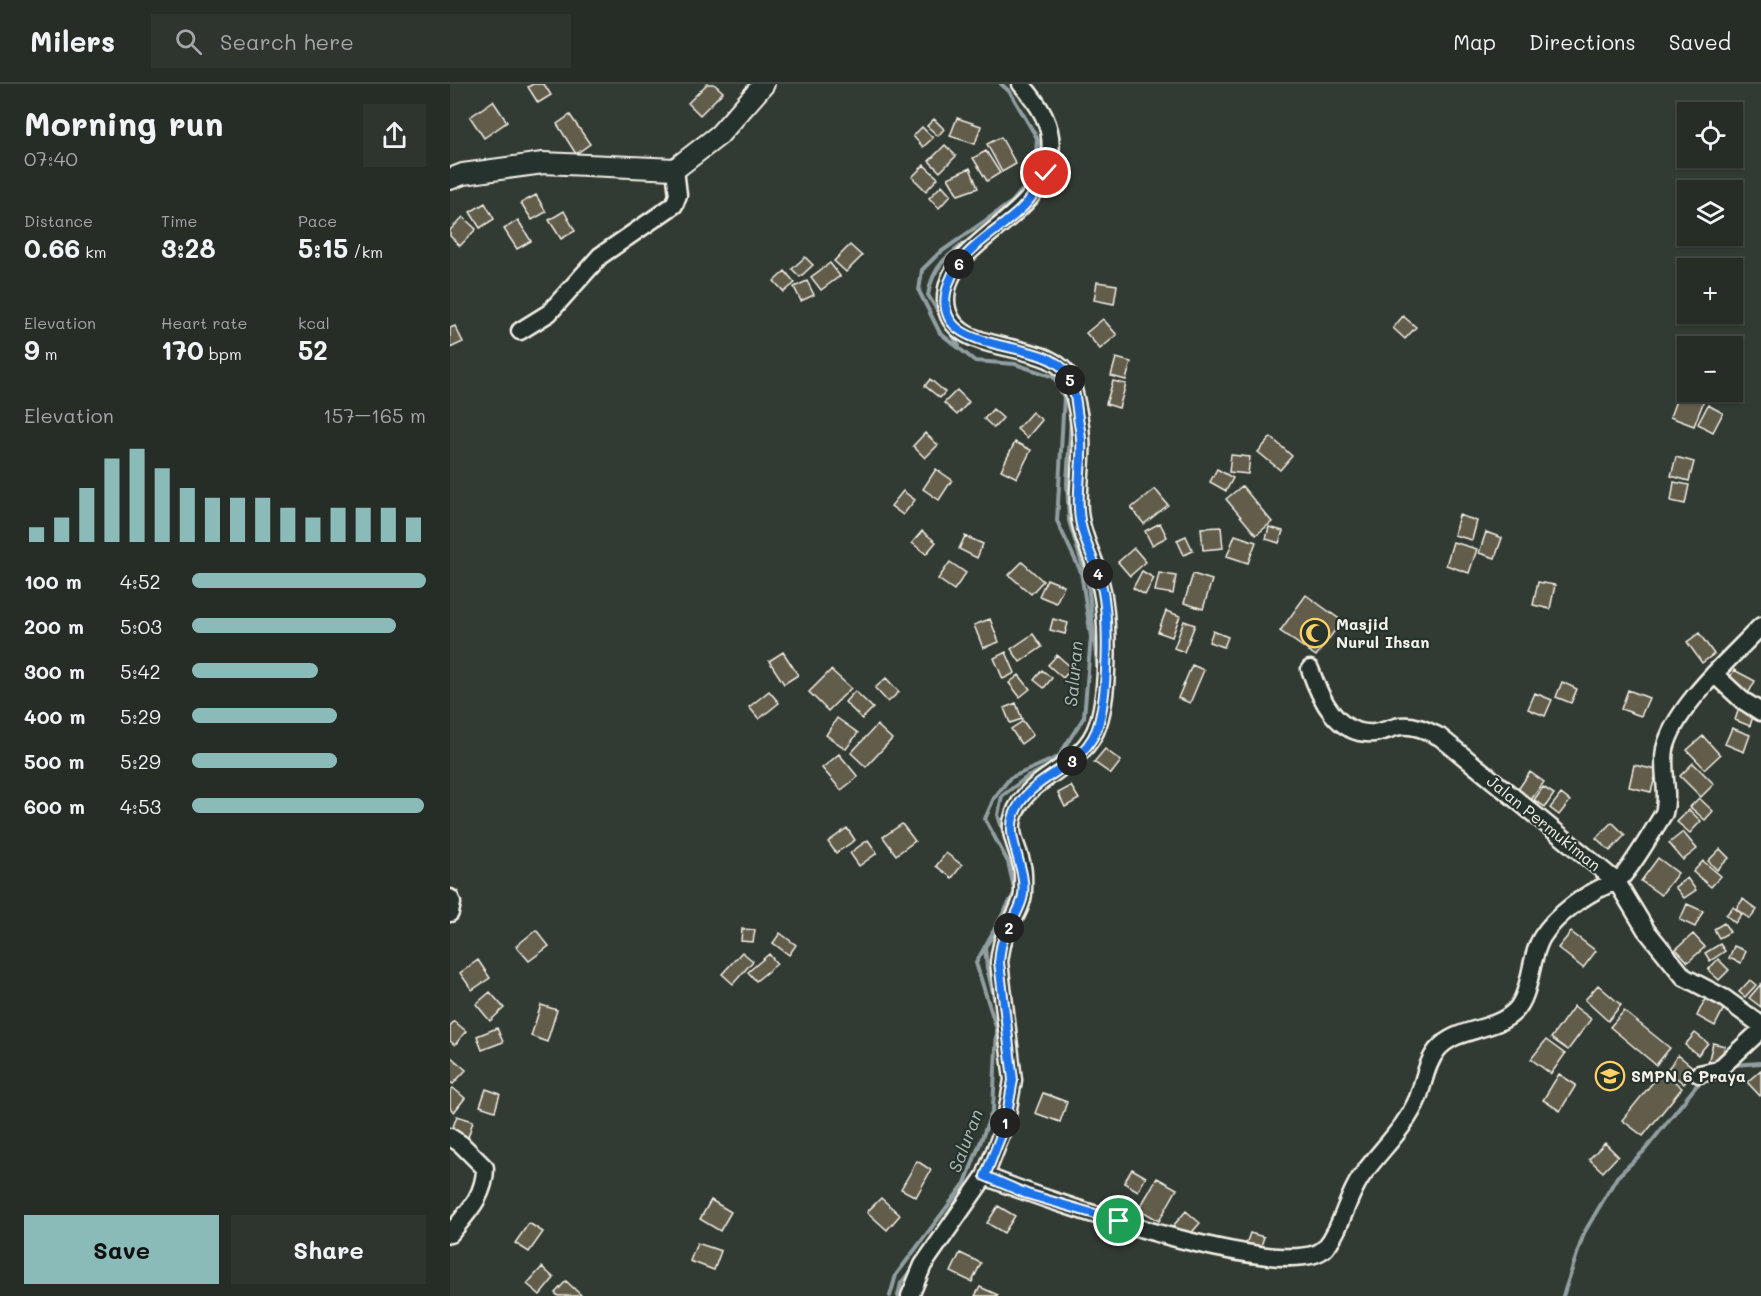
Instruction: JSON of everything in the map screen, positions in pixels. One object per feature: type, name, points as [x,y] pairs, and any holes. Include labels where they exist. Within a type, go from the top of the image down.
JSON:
[{"type":"street","points":[[450,179],[463,174],[543,163],[675,169],[719,135],[764,84]]},
{"type":"street","points":[[910,1296],[923,1265],[985,1176],[1005,1125],[1013,1080],[999,962],[1002,943],[1023,896],[1022,866],[1012,838],[1014,816],[1038,784],[1077,758],[1091,742],[1100,721],[1107,631],[1100,580],[1081,525],[1079,510],[1082,436],[1071,383],[1066,372],[1054,362],[963,333],[950,317],[947,309],[946,293],[963,259],[979,241],[1023,208],[1046,173],[1051,142],[1047,120],[1032,96],[1021,84]]},
{"type":"street","points":[[520,331],[549,313],[600,256],[674,205],[678,195],[675,169]]},
{"type":"street","points":[[985,1176],[1027,1194],[1206,1247],[1285,1257],[1307,1258],[1316,1255],[1325,1247],[1341,1220],[1360,1179],[1406,1119],[1436,1051],[1453,1036],[1505,1018],[1516,1010],[1542,937],[1557,920],[1578,903],[1617,882],[1664,813],[1666,805],[1663,770],[1671,731],[1714,674],[1761,626]]},
{"type":"street","name":"Jalan Permukiman","points":[[1310,669],[1317,688],[1336,720],[1361,732],[1375,733],[1399,726],[1420,727],[1440,737],[1617,882],[1646,930],[1684,977],[1724,998],[1761,1025]]},
{"type":"street","points":[[1714,674],[1742,700],[1761,712]]},
{"type":"street","points":[[450,898],[452,903],[450,913]]},
{"type":"street","points":[[1699,1074],[1718,1070],[1761,1030]]},
{"type":"street","points":[[450,1137],[461,1144],[485,1168],[485,1184],[479,1198],[450,1234]]},
{"type":"building","points":[[533,84],[544,84],[551,95],[538,103],[528,87]]},
{"type":"building","points":[[707,84],[714,84],[723,92],[700,115],[688,103]]},
{"type":"building","points":[[493,101],[507,122],[484,138],[470,117]]},
{"type":"building","points":[[570,115],[590,144],[576,154],[557,124]]},
{"type":"building","points":[[957,118],[981,126],[975,144],[950,136]]},
{"type":"building","points":[[934,119],[944,129],[938,136],[927,126]]},
{"type":"building","points":[[922,127],[933,138],[923,147],[913,136]]},
{"type":"building","points":[[1001,137],[1016,164],[1002,172],[987,144]]},
{"type":"building","points":[[945,145],[956,156],[940,172],[929,161]]},
{"type":"building","points":[[986,151],[1000,173],[987,181],[973,158]]},
{"type":"building","points":[[924,165],[938,178],[926,191],[912,177]]},
{"type":"building","points":[[970,168],[978,188],[958,195],[948,178]]},
{"type":"building","points":[[942,185],[951,195],[939,208],[929,198]]},
{"type":"building","points":[[536,195],[546,212],[532,220],[521,203]]},
{"type":"building","points":[[485,203],[494,219],[480,228],[470,212]]},
{"type":"building","points":[[564,211],[575,231],[561,239],[549,220]]},
{"type":"building","points":[[463,217],[476,229],[460,246],[450,236],[450,230]]},
{"type":"building","points":[[518,220],[531,241],[517,249],[504,229]]},
{"type":"building","points":[[850,245],[862,256],[846,272],[834,261]]},
{"type":"building","points":[[805,257],[813,265],[800,277],[792,269]]},
{"type":"building","points":[[830,263],[840,276],[821,290],[811,277]]},
{"type":"building","points":[[785,271],[795,283],[784,292],[774,281]]},
{"type":"building","points":[[807,281],[814,295],[801,301],[794,287]]},
{"type":"building","points":[[1097,282],[1117,285],[1114,304],[1094,300]]},
{"type":"building","points":[[1403,316],[1416,327],[1405,339],[1393,328]]},
{"type":"building","points":[[1103,319],[1117,335],[1100,349],[1086,333]]},
{"type":"building","points":[[455,326],[463,342],[450,348],[450,328]]},
{"type":"building","points":[[1116,358],[1131,362],[1126,380],[1111,376]]},
{"type":"building","points":[[930,379],[945,392],[940,398],[925,386]]},
{"type":"building","points":[[1113,381],[1126,384],[1119,408],[1106,404]]},
{"type":"building","points":[[957,390],[969,402],[957,415],[944,403]]},
{"type":"building","points":[[1677,397],[1677,402],[1703,402],[1694,426],[1670,417]]},
{"type":"building","points":[[1708,405],[1723,413],[1713,432],[1698,424]]},
{"type":"building","points":[[993,409],[1003,418],[994,428],[984,419]]},
{"type":"building","points":[[1032,412],[1042,420],[1027,438],[1017,429]]},
{"type":"building","points":[[925,433],[938,445],[925,458],[913,446]]},
{"type":"building","points":[[1271,437],[1292,456],[1280,470],[1258,452]]},
{"type":"building","points":[[1015,442],[1031,450],[1017,478],[1001,470]]},
{"type":"building","points":[[1231,455],[1250,457],[1248,474],[1229,472]]},
{"type":"building","points":[[1676,457],[1694,462],[1689,481],[1671,476]]},
{"type":"building","points":[[936,469],[952,480],[939,500],[923,489]]},
{"type":"building","points":[[1217,469],[1233,478],[1226,491],[1210,482]]},
{"type":"building","points":[[1674,482],[1689,485],[1685,504],[1671,501]]},
{"type":"building","points":[[1242,486],[1272,522],[1256,535],[1226,499]]},
{"type":"building","points":[[1155,489],[1168,505],[1144,524],[1131,508]]},
{"type":"building","points":[[903,491],[915,500],[903,515],[891,506]]},
{"type":"building","points":[[1459,515],[1477,521],[1472,540],[1454,535]]},
{"type":"building","points":[[1160,523],[1167,537],[1152,545],[1145,531]]},
{"type":"building","points":[[1221,527],[1223,548],[1203,550],[1201,528]]},
{"type":"building","points":[[1269,527],[1283,531],[1279,543],[1266,539]]},
{"type":"building","points":[[922,531],[936,542],[926,554],[912,543]]},
{"type":"building","points":[[1486,532],[1502,538],[1495,558],[1479,553]]},
{"type":"building","points":[[1235,535],[1256,542],[1248,563],[1227,556]]},
{"type":"building","points":[[965,536],[983,544],[977,558],[959,549]]},
{"type":"building","points":[[1186,536],[1193,551],[1184,555],[1177,540]]},
{"type":"building","points":[[1453,542],[1477,549],[1469,573],[1446,565]]},
{"type":"building","points":[[1134,548],[1146,562],[1130,576],[1118,562]]},
{"type":"building","points":[[950,562],[966,573],[954,590],[938,579]]},
{"type":"building","points":[[1022,562],[1043,581],[1031,594],[1009,575]]},
{"type":"building","points":[[1142,571],[1154,578],[1145,595],[1133,588]]},
{"type":"building","points":[[1159,573],[1176,576],[1173,594],[1155,591]]},
{"type":"building","points":[[1193,574],[1212,580],[1203,609],[1184,603]]},
{"type":"building","points":[[1047,579],[1064,586],[1056,603],[1039,596]]},
{"type":"building","points":[[1538,582],[1555,585],[1550,609],[1533,605]]},
{"type":"building","points":[[1306,595],[1342,621],[1316,656],[1280,631]]},
{"type":"building","points":[[1166,611],[1180,616],[1172,637],[1158,632]]},
{"type":"building","points":[[990,619],[999,642],[983,648],[974,625]]},
{"type":"building","points":[[1053,619],[1068,623],[1065,634],[1050,630]]},
{"type":"building","points":[[1184,621],[1195,625],[1184,652],[1174,648]]},
{"type":"building","points":[[1213,631],[1228,637],[1224,647],[1209,642]]},
{"type":"building","points":[[1699,633],[1714,654],[1702,663],[1687,642]]},
{"type":"building","points":[[1033,634],[1042,647],[1020,662],[1011,649]]},
{"type":"building","points":[[783,652],[798,675],[784,684],[769,661]]},
{"type":"building","points":[[1006,652],[1015,673],[1003,679],[994,658]]},
{"type":"building","points":[[1057,655],[1072,668],[1063,678],[1048,665]]},
{"type":"building","points":[[1192,665],[1204,670],[1190,703],[1178,698]]},
{"type":"building","points":[[831,670],[851,688],[828,711],[809,692]]},
{"type":"building","points":[[1042,670],[1052,678],[1044,688],[1034,680]]},
{"type":"building","points":[[1734,670],[1755,681],[1748,694],[1727,683]]},
{"type":"building","points":[[1019,675],[1030,689],[1020,697],[1009,683]]},
{"type":"building","points":[[886,678],[899,692],[888,702],[875,688]]},
{"type":"building","points":[[1562,682],[1577,689],[1571,703],[1556,697]]},
{"type":"building","points":[[1628,690],[1649,698],[1641,716],[1621,709]]},
{"type":"building","points":[[769,691],[779,703],[759,719],[749,707]]},
{"type":"building","points":[[855,691],[873,708],[862,719],[845,702]]},
{"type":"building","points":[[1535,693],[1552,700],[1545,716],[1528,709]]},
{"type":"building","points":[[1016,703],[1022,719],[1010,723],[1004,708]]},
{"type":"building","points":[[1740,705],[1755,710],[1750,726],[1735,720]]},
{"type":"building","points":[[837,718],[858,733],[846,749],[826,735]]},
{"type":"building","points":[[1023,721],[1033,735],[1021,744],[1011,729]]},
{"type":"building","points":[[877,725],[892,739],[866,767],[851,753]]},
{"type":"building","points":[[1732,728],[1750,735],[1744,752],[1725,744]]},
{"type":"building","points":[[1703,736],[1720,755],[1705,769],[1687,750]]},
{"type":"building","points":[[1105,749],[1121,761],[1111,774],[1094,762]]},
{"type":"building","points":[[839,754],[858,777],[841,790],[822,768]]},
{"type":"building","points":[[1693,763],[1714,784],[1701,797],[1680,776]]},
{"type":"building","points":[[1634,765],[1657,770],[1651,792],[1629,787]]},
{"type":"building","points":[[1530,772],[1544,782],[1531,800],[1517,791]]},
{"type":"building","points":[[1071,786],[1079,799],[1065,807],[1058,793]]},
{"type":"building","points":[[1543,787],[1554,794],[1545,807],[1534,800]]},
{"type":"building","points":[[1561,794],[1570,801],[1559,815],[1550,808]]},
{"type":"building","points":[[1699,798],[1713,811],[1705,820],[1690,807]]},
{"type":"building","points":[[1689,810],[1701,821],[1690,833],[1677,822]]},
{"type":"building","points":[[1612,822],[1625,835],[1610,851],[1596,838]]},
{"type":"building","points":[[902,824],[915,841],[896,855],[883,837]]},
{"type":"building","points":[[847,828],[855,840],[836,853],[828,842]]},
{"type":"building","points":[[1683,832],[1697,849],[1683,860],[1669,843]]},
{"type":"building","points":[[868,840],[877,853],[859,866],[850,853]]},
{"type":"building","points":[[1720,849],[1729,858],[1717,870],[1708,861]]},
{"type":"building","points":[[946,853],[962,865],[952,878],[936,866]]},
{"type":"building","points":[[1658,858],[1678,873],[1661,895],[1641,881]]},
{"type":"building","points":[[1703,861],[1721,876],[1711,887],[1693,872]]},
{"type":"building","points":[[1687,878],[1696,890],[1684,898],[1675,887]]},
{"type":"building","points":[[1743,899],[1757,910],[1750,919],[1736,909]]},
{"type":"building","points":[[1687,904],[1703,911],[1695,927],[1680,920]]},
{"type":"building","points":[[1733,907],[1742,914],[1735,923],[1726,915]]},
{"type":"building","points":[[1724,923],[1730,932],[1719,938],[1714,929]]},
{"type":"building","points":[[742,929],[755,930],[753,942],[741,941]]},
{"type":"building","points":[[536,930],[549,946],[529,961],[516,946]]},
{"type":"building","points":[[1571,932],[1596,951],[1583,968],[1558,948]]},
{"type":"building","points":[[780,933],[796,945],[789,955],[773,943]]},
{"type":"building","points":[[1693,934],[1705,947],[1688,962],[1676,949]]},
{"type":"building","points":[[1720,944],[1725,951],[1710,961],[1705,953]]},
{"type":"building","points":[[1734,946],[1746,951],[1741,963],[1729,958]]},
{"type":"building","points":[[742,952],[753,961],[733,984],[722,974]]},
{"type":"building","points":[[769,954],[777,964],[756,981],[748,972]]},
{"type":"building","points":[[1718,959],[1729,970],[1719,980],[1708,970]]},
{"type":"building","points":[[478,960],[490,978],[472,990],[460,973]]},
{"type":"building","points":[[1750,980],[1756,985],[1745,997],[1739,992]]},
{"type":"building","points":[[1761,984],[1761,1007],[1749,998]]},
{"type":"building","points":[[1598,985],[1621,1005],[1608,1021],[1585,1000]]},
{"type":"building","points":[[490,992],[504,1008],[490,1021],[476,1004]]},
{"type":"building","points":[[1706,997],[1725,1006],[1715,1026],[1697,1016]]},
{"type":"building","points":[[541,1005],[557,1010],[547,1042],[531,1036]]},
{"type":"building","points":[[1574,1006],[1591,1019],[1568,1050],[1551,1038]]},
{"type":"building","points":[[1624,1011],[1670,1048],[1656,1065],[1610,1027]]},
{"type":"building","points":[[454,1021],[466,1031],[455,1045],[450,1041],[450,1026]]},
{"type":"building","points":[[497,1028],[503,1042],[482,1050],[477,1036]]},
{"type":"building","points":[[1695,1033],[1708,1043],[1698,1055],[1685,1045]]},
{"type":"building","points":[[1546,1040],[1565,1054],[1551,1074],[1531,1059]]},
{"type":"building","points":[[1713,1043],[1725,1046],[1719,1066],[1708,1063]]},
{"type":"building","points":[[1678,1055],[1695,1069],[1684,1084],[1667,1070]]},
{"type":"building","points":[[450,1056],[466,1070],[453,1084],[450,1082]]},
{"type":"building","points":[[1761,1070],[1761,1095],[1760,1096],[1747,1082]]},
{"type":"building","points":[[1662,1071],[1682,1088],[1643,1136],[1622,1120]]},
{"type":"building","points":[[1559,1074],[1576,1085],[1560,1111],[1543,1100]]},
{"type":"building","points":[[453,1088],[465,1098],[454,1112],[450,1108],[450,1091]]},
{"type":"building","points":[[486,1089],[500,1094],[495,1111],[480,1106]]},
{"type":"building","points":[[1043,1093],[1067,1102],[1060,1122],[1035,1113]]},
{"type":"building","points":[[457,1116],[473,1121],[467,1141],[450,1135]]},
{"type":"building","points":[[1605,1143],[1618,1156],[1603,1172],[1589,1159]]},
{"type":"building","points":[[917,1161],[931,1170],[916,1197],[901,1189]]},
{"type":"building","points":[[1132,1169],[1146,1177],[1138,1191],[1124,1183]]},
{"type":"building","points":[[1157,1178],[1177,1189],[1159,1221],[1139,1209]]},
{"type":"building","points":[[881,1198],[900,1215],[887,1230],[867,1212]]},
{"type":"building","points":[[711,1200],[731,1212],[720,1231],[700,1219]]},
{"type":"building","points":[[998,1206],[1015,1216],[1004,1233],[987,1223]]},
{"type":"building","points":[[1186,1211],[1200,1223],[1187,1238],[1173,1226]]},
{"type":"building","points":[[529,1223],[543,1232],[529,1252],[515,1243]]},
{"type":"building","points":[[1250,1233],[1264,1237],[1260,1249],[1246,1244]]},
{"type":"building","points":[[697,1243],[721,1251],[714,1270],[690,1261]]},
{"type":"building","points":[[960,1253],[981,1263],[972,1282],[951,1272]]},
{"type":"building","points":[[542,1267],[554,1278],[540,1295],[527,1284]]},
{"type":"building","points":[[566,1281],[580,1296],[558,1296],[555,1293]]},
{"type":"building","points":[[980,1287],[998,1295],[975,1296]]},
{"type":"waterway","name":"Saluran","points":[[890,1296],[896,1275],[965,1183],[993,1109],[997,1030],[976,963],[1015,892],[1008,862],[985,819],[994,798],[1010,778],[1058,757],[1084,717],[1091,637],[1081,572],[1057,521],[1064,397],[1054,377],[1015,364],[975,361],[940,333],[919,291],[922,270],[938,254],[1012,202],[1035,175],[1037,138],[1010,92],[1001,84]]},
{"type":"waterway","points":[[1038,140],[1041,145],[1039,165]]},
{"type":"waterway","points":[[959,346],[928,295],[934,275],[944,260],[976,235]]},
{"type":"waterway","points":[[1071,418],[1067,483],[1069,521],[1088,583],[1098,674]]},
{"type":"waterway","points":[[1005,838],[998,815],[1002,796],[1027,777],[1053,764]]},
{"type":"waterway","name":"Saluran","points":[[1007,845],[1016,876]]},
{"type":"waterway","points":[[996,1005],[987,968],[985,947],[1008,913]]},
{"type":"waterway","points":[[1733,1065],[1761,1063]]},
{"type":"waterway","points":[[1563,1296],[1584,1233],[1617,1177],[1644,1151],[1697,1085],[1705,1080]]},
{"type":"waterway","points":[[898,1296],[901,1283],[916,1264]]},
{"type":"place","name":"Masjid Nurul Ihsan","points":[[1315,633]]},
{"type":"place","name":"SMPN 6 Praya","points":[[1610,1076]]},
{"type":"route","points":[[1046,173],[1023,208],[979,241],[963,259],[946,293],[950,317],[963,333],[1054,362],[1066,372],[1071,383],[1082,436],[1079,510],[1081,525],[1100,580],[1107,631],[1100,721],[1091,742],[1077,758],[1038,784],[1022,802],[1014,816],[1012,838],[1022,866],[1023,896],[1002,943],[999,962],[1013,1080],[1011,1103],[1005,1125],[985,1176],[1027,1194],[1119,1221]]}]
